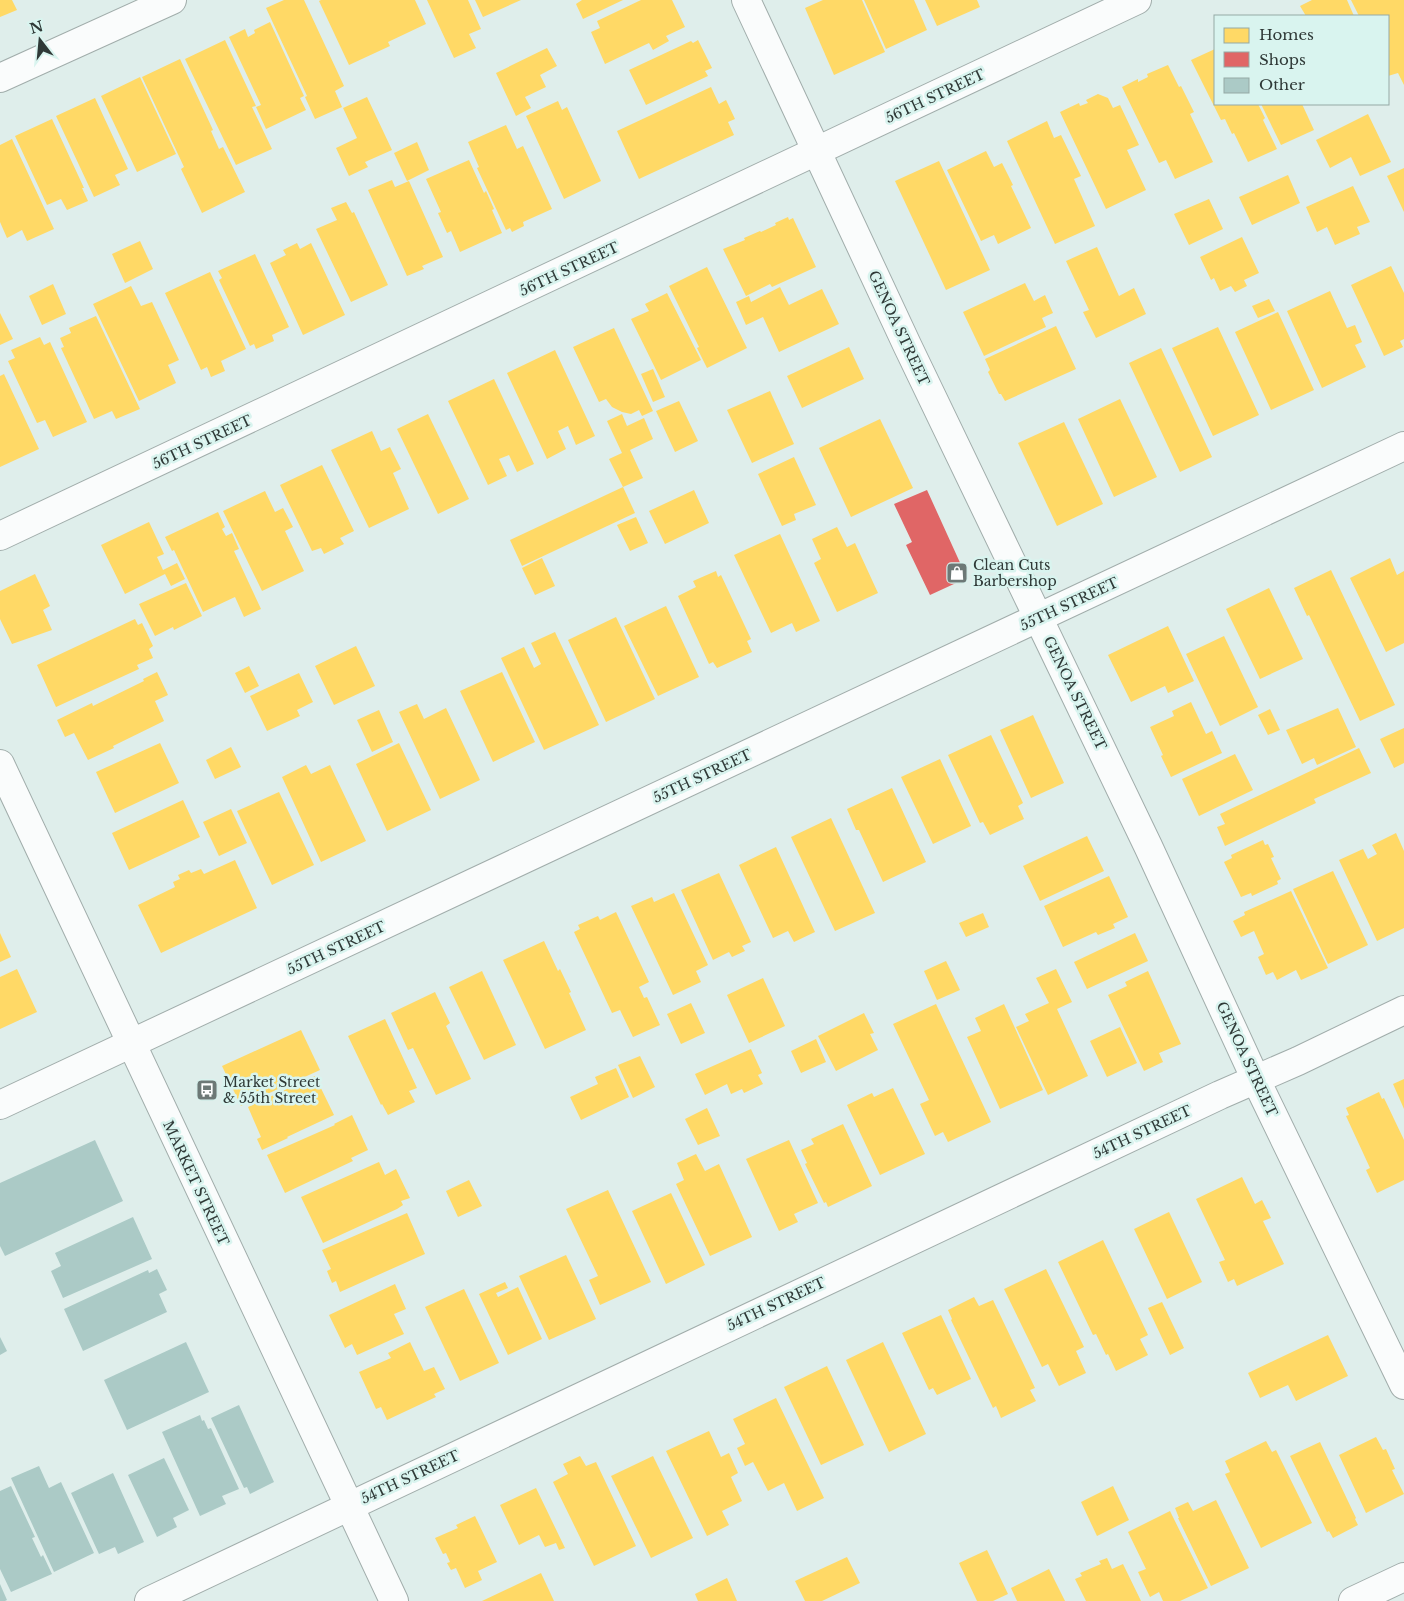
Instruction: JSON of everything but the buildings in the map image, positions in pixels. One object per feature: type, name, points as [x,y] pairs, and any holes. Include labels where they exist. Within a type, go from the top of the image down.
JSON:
[{"type":"street","points":[[0,78],[172,0]]},
{"type":"street","name":"GENOA STREET","points":[[746,0],[904,338],[1148,846],[1256,1080],[1404,1385]]},
{"type":"street","name":"56TH STREET","points":[[0,536],[1137,0]]},
{"type":"street","name":"55TH STREET","points":[[0,1105],[1404,446]]},
{"type":"street","name":"MARKET STREET","points":[[0,764],[394,1601]]},
{"type":"street","name":"54TH STREET","points":[[149,1601],[349,1505],[1404,1010]]},
{"type":"street","points":[[1353,1601],[1404,1577]]},
{"type":"place","name":"Clean Cuts Barbershop","points":[[957,573]]},
{"type":"place","name":"Market Street & 55th Street","points":[[207,1090]]}]
